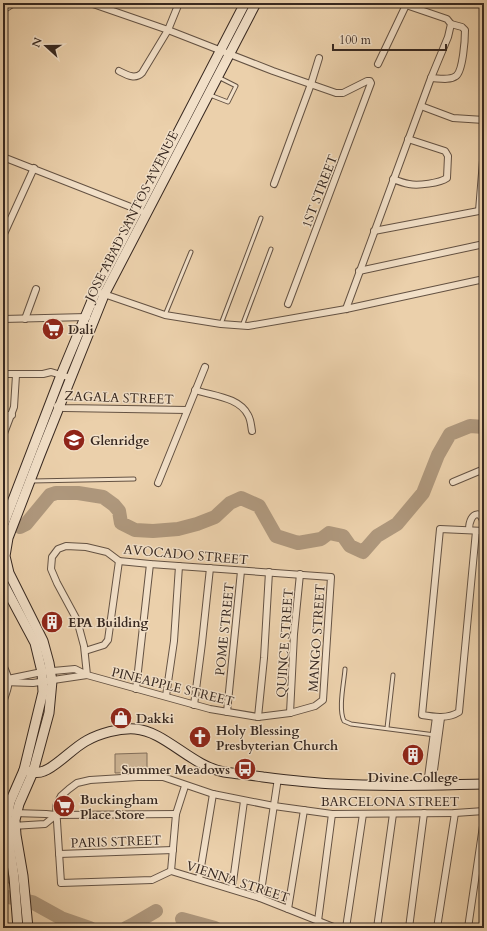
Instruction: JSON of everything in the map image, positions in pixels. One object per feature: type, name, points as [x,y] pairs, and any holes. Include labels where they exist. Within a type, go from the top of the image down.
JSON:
[{"type":"main road","name":"JOSE ABAD SANTOS AVENUE","points":[[28,926],[11,851],[12,813],[49,713],[43,641],[8,573],[5,556],[13,511],[50,404],[61,377],[138,209],[245,3]]},
{"type":"main road","name":"JOSE ABAD SANTOS AVENUE","points":[[100,293],[146,214],[256,3]]},
{"type":"main road","name":"JOSE ABAD SANTOS AVENUE","points":[[25,479],[70,380],[89,318]]},
{"type":"main road","name":"JOSE ABAD SANTOS AVENUE","points":[[3,526],[13,511]]},
{"type":"main road","name":"JOSE ABAD SANTOS AVENUE","points":[[3,582],[35,642],[47,676]]},
{"type":"main road","points":[[28,771],[44,771],[48,769],[86,740],[98,735],[136,729],[156,735],[194,760],[223,772],[337,784],[484,784]]},
{"type":"main road","name":"JOSE ABAD SANTOS AVENUE","points":[[18,877],[18,926]]},
{"type":"street","points":[[3,7],[3,10],[14,3]]},
{"type":"street","points":[[90,3],[168,30],[273,71],[311,84]]},
{"type":"street","points":[[119,71],[134,78],[139,76],[168,30],[179,3]]},
{"type":"street","points":[[378,64],[407,4],[447,19],[451,24],[462,27],[465,30],[462,61],[459,72],[456,76],[448,79],[431,78]]},
{"type":"street","points":[[346,309],[408,139],[448,37],[451,24]]},
{"type":"street","points":[[274,184],[320,58]]},
{"type":"street","name":"1ST STREET","points":[[288,304],[371,85],[370,81],[367,81],[343,93],[311,84]]},
{"type":"street","points":[[421,106],[453,118],[484,120]]},
{"type":"street","points":[[393,179],[409,184],[420,185],[447,178],[448,156],[445,151],[408,139]]},
{"type":"street","points":[[374,231],[481,210],[484,148]]},
{"type":"street","points":[[3,157],[138,209],[146,214]]},
{"type":"street","points":[[3,236],[34,168]]},
{"type":"street","points":[[359,271],[484,244]]},
{"type":"street","points":[[100,293],[165,315],[242,326],[282,321],[346,309],[484,279]]},
{"type":"street","points":[[25,319],[36,289]]},
{"type":"street","points":[[3,319],[89,318]]},
{"type":"street","points":[[158,483],[205,367]]},
{"type":"street","points":[[3,374],[43,374],[51,372],[70,380]]},
{"type":"street","points":[[3,436],[14,407],[16,375]]},
{"type":"street","points":[[195,390],[235,402],[242,406],[249,416],[252,431]]},
{"type":"street","name":"ZAGALA STREET","points":[[50,404],[64,408],[187,410]]},
{"type":"street","points":[[3,415],[12,415]]},
{"type":"street","points":[[453,482],[484,469]]},
{"type":"street","points":[[469,530],[471,518],[478,514],[484,522],[484,531],[440,529],[422,715],[438,718],[459,712],[476,531]]},
{"type":"street","name":"AVOCADO STREET","points":[[87,675],[85,651],[78,620],[57,583],[51,568],[52,557],[58,549],[66,546],[86,547],[107,552],[119,560],[150,564],[331,577]]},
{"type":"street","points":[[85,651],[104,645],[108,640],[119,560]]},
{"type":"street","points":[[136,689],[150,564]]},
{"type":"street","points":[[166,696],[174,641],[180,566]]},
{"type":"street","points":[[194,705],[210,568]]},
{"type":"street","name":"POME STREET","points":[[227,712],[241,571]]},
{"type":"street","points":[[258,717],[264,658],[269,572]]},
{"type":"street","name":"QUINCE STREET","points":[[290,713],[294,634],[300,574]]},
{"type":"street","name":"MANGO STREET","points":[[323,700],[331,577]]},
{"type":"street","points":[[3,665],[6,681],[3,702]]},
{"type":"street","name":"PINEAPPLE STREET","points":[[47,676],[75,669],[87,675],[194,705],[258,717],[290,713],[315,706],[323,700]]},
{"type":"street","name":"PINEAPPLE STREET","points":[[47,676],[87,675]]},
{"type":"street","points":[[6,681],[47,676]]},
{"type":"street","points":[[6,681],[33,683],[47,676]]},
{"type":"street","points":[[429,785],[438,718]]},
{"type":"street","name":"BARCELONA STREET","points":[[61,884],[56,806],[61,796],[77,783],[90,780],[163,777],[185,786],[244,801],[332,814],[455,813],[484,811]]},
{"type":"street","points":[[260,898],[278,778]]},
{"type":"street","points":[[171,871],[176,814],[185,786]]},
{"type":"street","points":[[200,879],[213,794]]},
{"type":"street","points":[[232,889],[244,801]]},
{"type":"street","points":[[288,909],[304,810]]},
{"type":"street","points":[[12,813],[56,815],[176,814]]},
{"type":"street","points":[[409,928],[424,813]]},
{"type":"street","points":[[437,928],[455,813]]},
{"type":"street","points":[[318,921],[332,814]]},
{"type":"street","points":[[346,928],[363,814]]},
{"type":"street","points":[[377,928],[393,814]]},
{"type":"street","points":[[11,826],[45,824],[56,815]]},
{"type":"street","points":[[468,928],[484,819]]},
{"type":"street","name":"PARIS STREET","points":[[59,854],[173,850]]},
{"type":"street","name":"VIENNA STREET","points":[[61,884],[152,880],[171,871],[260,898],[336,928]]},
{"type":"lane","points":[[209,94],[228,102],[236,86],[218,76]]},
{"type":"lane","points":[[221,324],[261,218]]},
{"type":"lane","points":[[242,326],[271,249]]},
{"type":"lane","points":[[165,315],[191,252]]},
{"type":"lane","points":[[25,479],[134,479]]},
{"type":"lane","points":[[345,669],[342,708],[342,717],[344,721],[351,724],[436,735]]},
{"type":"lane","points":[[387,728],[393,675]]},
{"type":"shaded area","points":[[147,753],[147,772],[115,773],[115,754]]},
{"type":"shaded area","points":[[3,856],[7,856],[9,883],[3,882]]},
{"type":"waterway","points":[[20,527],[26,524],[50,495],[56,493],[78,493],[103,497],[114,505],[119,511],[121,523],[135,530],[153,531],[178,529],[197,524],[215,517],[230,503],[241,498],[259,506],[276,536],[298,543],[321,539],[329,533],[343,536],[350,546],[363,552],[377,536],[397,524],[423,493],[438,455],[450,434],[470,426],[484,427]]},
{"type":"waterway","points":[[3,896],[32,902],[61,918],[90,928]]},
{"type":"waterway","points":[[126,928],[156,911]]},
{"type":"waterway","points":[[182,919],[215,928]]},
{"type":"place","name":"Dali","points":[[53,329]]},
{"type":"place","name":"Glenridge","points":[[74,440]]},
{"type":"place","name":"EPA Building","points":[[52,622]]},
{"type":"place","name":"Dakki","points":[[121,718]]},
{"type":"place","name":"Holy Blessing Presbyterian Church","points":[[200,737]]},
{"type":"place","name":"Divine College","points":[[413,755]]},
{"type":"place","name":"Summer Meadows","points":[[245,769]]},
{"type":"place","name":"Buckingham Place Store","points":[[64,806]]}]
